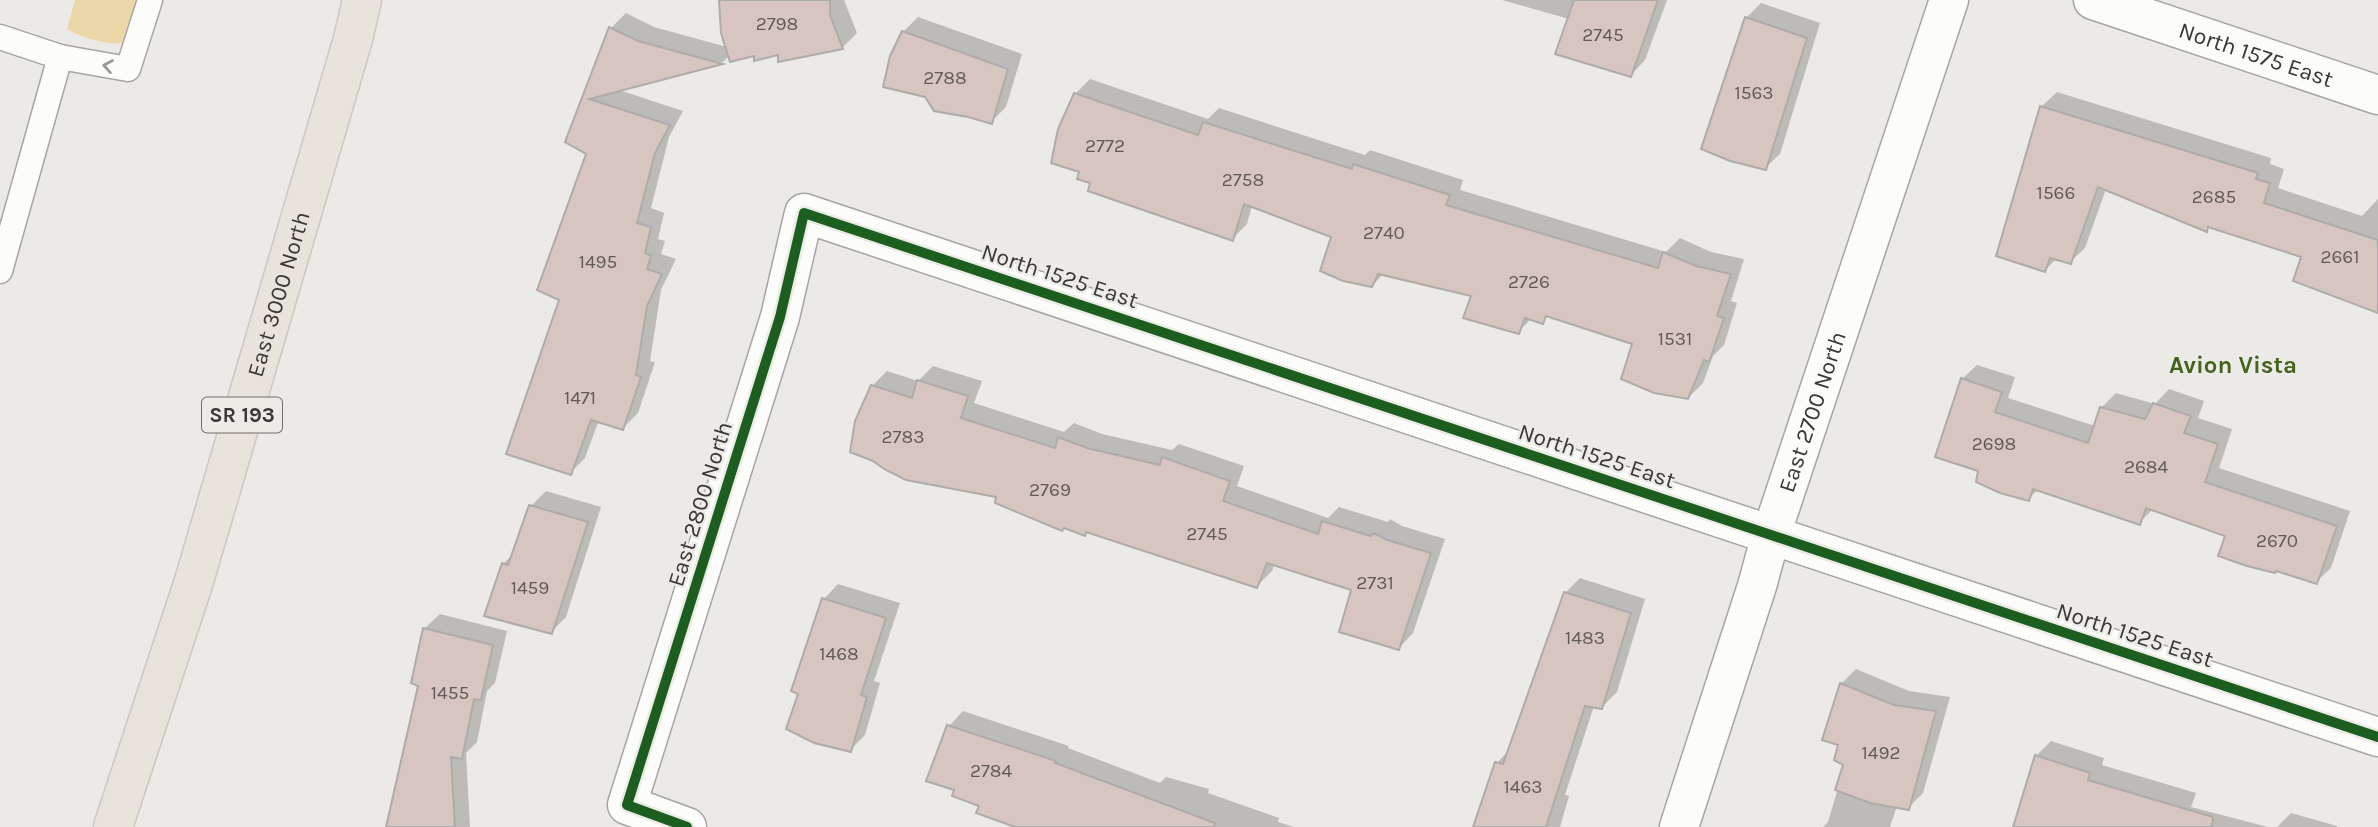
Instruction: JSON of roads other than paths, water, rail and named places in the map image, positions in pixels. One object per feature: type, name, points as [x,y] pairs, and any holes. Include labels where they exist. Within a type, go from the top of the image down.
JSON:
[{"type":"main road","name":"East 3000 North","points":[[113,827],[194,581],[353,39],[362,0]]},
{"type":"street","name":"East 2700 North","points":[[1679,827],[1771,535],[1949,0]]},
{"type":"street","name":"North 1575 East","points":[[2093,0],[2378,95]]},
{"type":"street","name":"North 1525 East","points":[[804,213],[2378,737]]},
{"type":"street","name":"East 2800 North","points":[[687,827],[627,805],[780,317],[804,213]]},
{"type":"lane","points":[[0,37],[60,57],[128,69],[150,0]]},
{"type":"lane","points":[[0,271],[60,57]]},
{"type":"district","name":"Avion Vista","points":[[2233,365]]}]
